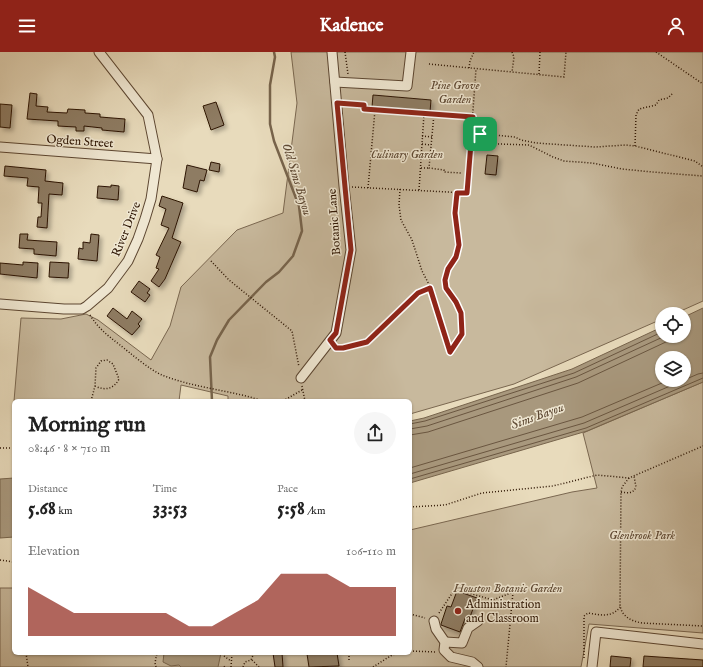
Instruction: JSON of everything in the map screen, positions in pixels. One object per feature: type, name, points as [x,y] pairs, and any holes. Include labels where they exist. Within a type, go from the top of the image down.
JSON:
[{"type":"street","name":"River Drive","points":[[82,309],[108,288],[128,261],[146,219],[151,199],[157,159],[148,115],[99,52]]},
{"type":"street","name":"Botanic Lane","points":[[301,378],[336,333],[351,250],[332,52]]},
{"type":"street","points":[[335,82],[407,86],[411,52]]},
{"type":"street","name":"Ogden Street","points":[[0,147],[157,159]]},
{"type":"street","points":[[0,304],[82,309]]},
{"type":"street","points":[[434,621],[436,630],[445,642],[444,650],[451,657],[472,662],[480,667]]},
{"type":"street","points":[[445,642],[462,643],[468,628],[478,621]]},
{"type":"street","points":[[592,667],[596,632],[703,644]]},
{"type":"path","points":[[346,52],[348,78]]},
{"type":"path","points":[[469,68],[470,60],[474,52]]},
{"type":"path","points":[[512,52],[514,57],[512,72]]},
{"type":"path","points":[[539,75],[540,52]]},
{"type":"path","points":[[429,64],[564,77],[566,52]]},
{"type":"path","points":[[656,52],[703,84]]},
{"type":"path","points":[[344,186],[467,193],[476,69]]},
{"type":"path","points":[[636,146],[636,115],[640,110],[656,105],[658,100],[668,98],[673,93]]},
{"type":"path","points":[[337,103],[364,105],[364,109],[473,117]]},
{"type":"path","points":[[368,188],[375,110]]},
{"type":"path","points":[[419,190],[424,114]]},
{"type":"path","points":[[429,168],[434,114]]},
{"type":"path","points":[[472,133],[515,137],[536,143],[595,146],[636,146],[695,162],[703,167]]},
{"type":"path","points":[[480,134],[480,143]]},
{"type":"path","points":[[422,136],[432,137]]},
{"type":"path","points":[[471,143],[529,144],[553,157],[564,161],[592,163],[622,169],[703,176]]},
{"type":"path","points":[[422,144],[431,145]]},
{"type":"path","points":[[420,168],[461,173]]},
{"type":"path","points":[[400,189],[399,205],[401,220],[412,240],[422,272],[430,288],[450,352],[462,334],[461,313],[456,302],[446,288],[445,280],[448,269],[456,257],[459,245],[455,213],[457,193]]},
{"type":"path","points":[[211,261],[229,280],[292,331],[305,399]]},
{"type":"path","points":[[330,340],[336,348],[343,348],[367,342],[418,293],[430,288]]},
{"type":"path","points":[[82,309],[90,314],[97,326],[132,355],[162,375],[180,381],[239,393],[257,399]]},
{"type":"path","points":[[92,399],[95,386],[96,368],[101,361],[107,360],[112,364],[119,379],[116,384],[108,389],[95,386]]},
{"type":"path","points":[[287,399],[303,390]]},
{"type":"path","points":[[412,507],[445,505],[482,493],[552,486],[597,475],[629,478],[703,446]]},
{"type":"path","points":[[0,448],[12,448]]},
{"type":"path","points":[[621,492],[629,494],[634,491],[636,487],[634,476]]},
{"type":"path","points":[[629,478],[622,487],[621,492],[620,607],[622,613],[632,621],[703,626]]},
{"type":"path","points":[[0,560],[12,562]]},
{"type":"path","points":[[412,615],[434,621],[455,589],[493,600],[512,592],[506,667]]},
{"type":"path","points":[[412,651],[441,652]]},
{"type":"path","points":[[26,655],[28,667]]},
{"type":"path","points":[[156,667],[155,663],[157,655]]},
{"type":"path","points":[[231,667],[232,655]]},
{"type":"path","points":[[243,667],[245,662],[251,660],[253,655]]},
{"type":"path","points":[[349,655],[349,660]]},
{"type":"path","points":[[373,667],[392,655]]},
{"type":"path","points":[[224,656],[231,661]]},
{"type":"path","points":[[251,660],[259,667]]},
{"type":"green space","points":[[291,52],[703,52],[703,301],[690,307],[655,307],[655,322],[514,384],[412,413],[412,399],[228,399],[228,396],[181,385],[179,399],[14,399],[21,318],[61,319],[86,314],[98,320],[151,360],[170,326],[181,287],[237,230],[283,213],[297,103]]},
{"type":"green space","points":[[703,382],[703,633],[589,624],[581,667],[0,667],[0,588],[12,588],[12,655],[412,655],[412,530],[572,492],[597,488],[583,433]]},
{"type":"water","name":"Sims Bayou","points":[[703,308],[703,382],[587,431],[412,482],[412,421],[424,418],[572,369],[655,330],[655,343],[691,343],[691,314]]},
{"type":"water","points":[[12,478],[12,537],[0,538],[0,479]]},
{"type":"water","points":[[164,655],[221,655],[218,667],[181,667],[179,665],[171,666],[163,662]]},
{"type":"building","points":[[30,93],[37,94],[36,106],[48,107],[47,112],[67,113],[68,109],[85,110],[85,113],[100,114],[100,117],[125,119],[124,132],[102,130],[102,128],[84,126],[84,131],[76,131],[76,127],[58,126],[58,121],[27,119]]},
{"type":"building","points":[[373,95],[431,100],[430,112],[372,107]]},
{"type":"building","points":[[216,102],[224,125],[211,130],[203,106]]},
{"type":"building","points":[[0,104],[12,105],[10,128],[0,127]]},
{"type":"building","points":[[487,155],[498,156],[496,175],[485,174]]},
{"type":"building","points":[[211,162],[220,164],[219,172],[209,170]]},
{"type":"building","points":[[187,165],[207,170],[204,181],[200,180],[197,192],[183,188]]},
{"type":"building","points":[[5,166],[46,170],[45,181],[63,183],[62,195],[49,194],[47,228],[37,227],[38,217],[41,217],[42,203],[38,203],[39,187],[27,186],[28,178],[4,176]]},
{"type":"building","points":[[111,185],[119,186],[118,200],[97,198],[98,186],[111,187]]},
{"type":"building","points":[[162,196],[183,203],[172,238],[181,242],[165,279],[159,287],[151,281],[159,269],[156,268],[160,257],[156,255],[169,228],[161,225],[166,209],[159,206]]},
{"type":"building","points":[[20,234],[28,234],[27,240],[57,242],[56,256],[34,254],[34,249],[19,248]]},
{"type":"building","points":[[91,234],[99,235],[97,261],[78,259],[79,248],[83,249],[83,242],[90,243]]},
{"type":"building","points":[[23,262],[38,263],[37,278],[0,274],[0,263],[23,265]]},
{"type":"building","points":[[50,262],[69,263],[68,278],[49,277]]},
{"type":"building","points":[[139,281],[150,289],[147,293],[150,295],[145,302],[131,292]]},
{"type":"building","points":[[113,308],[127,319],[132,311],[142,319],[138,324],[140,326],[132,335],[107,316]]},
{"type":"building","name":"Administration and Classroom","points":[[457,591],[477,598],[470,617],[466,616],[460,632],[441,625],[447,606],[451,607]]},
{"type":"building","points":[[273,655],[282,655],[283,667],[275,667]]},
{"type":"building","points":[[307,655],[337,655],[339,666],[309,667]]},
{"type":"building","points":[[611,656],[631,658],[630,667],[610,667]]},
{"type":"building","points":[[644,656],[703,660],[703,667],[643,667]]},
{"type":"waterway","name":"Old Sims Bayou","points":[[212,399],[210,357],[217,340],[229,320],[266,282],[279,272],[293,256],[302,231],[299,206],[274,141],[270,124],[270,85],[275,57],[274,52]]},
{"type":"place","name":"Administration and Classroom","points":[[458,611]]},
{"type":"route","points":[[337,103],[364,105],[364,109],[473,117],[472,133],[480,134],[480,143],[471,143],[467,193],[457,193],[455,213],[459,245],[456,257],[448,269],[445,280],[446,288],[456,302],[461,313],[462,334],[450,352],[433,292],[430,288],[418,293],[367,342],[343,348],[336,348],[330,340],[336,333],[351,250],[337,103]]},
{"type":"park label","name":"Pine Grove Garden","points":[[455,92]]},
{"type":"park label","name":"Culinary Garden","points":[[407,154]]},
{"type":"park label","name":"Glenbrook Park","points":[[642,535]]},
{"type":"park label","name":"Houston Botanic Garden","points":[[508,588]]}]
